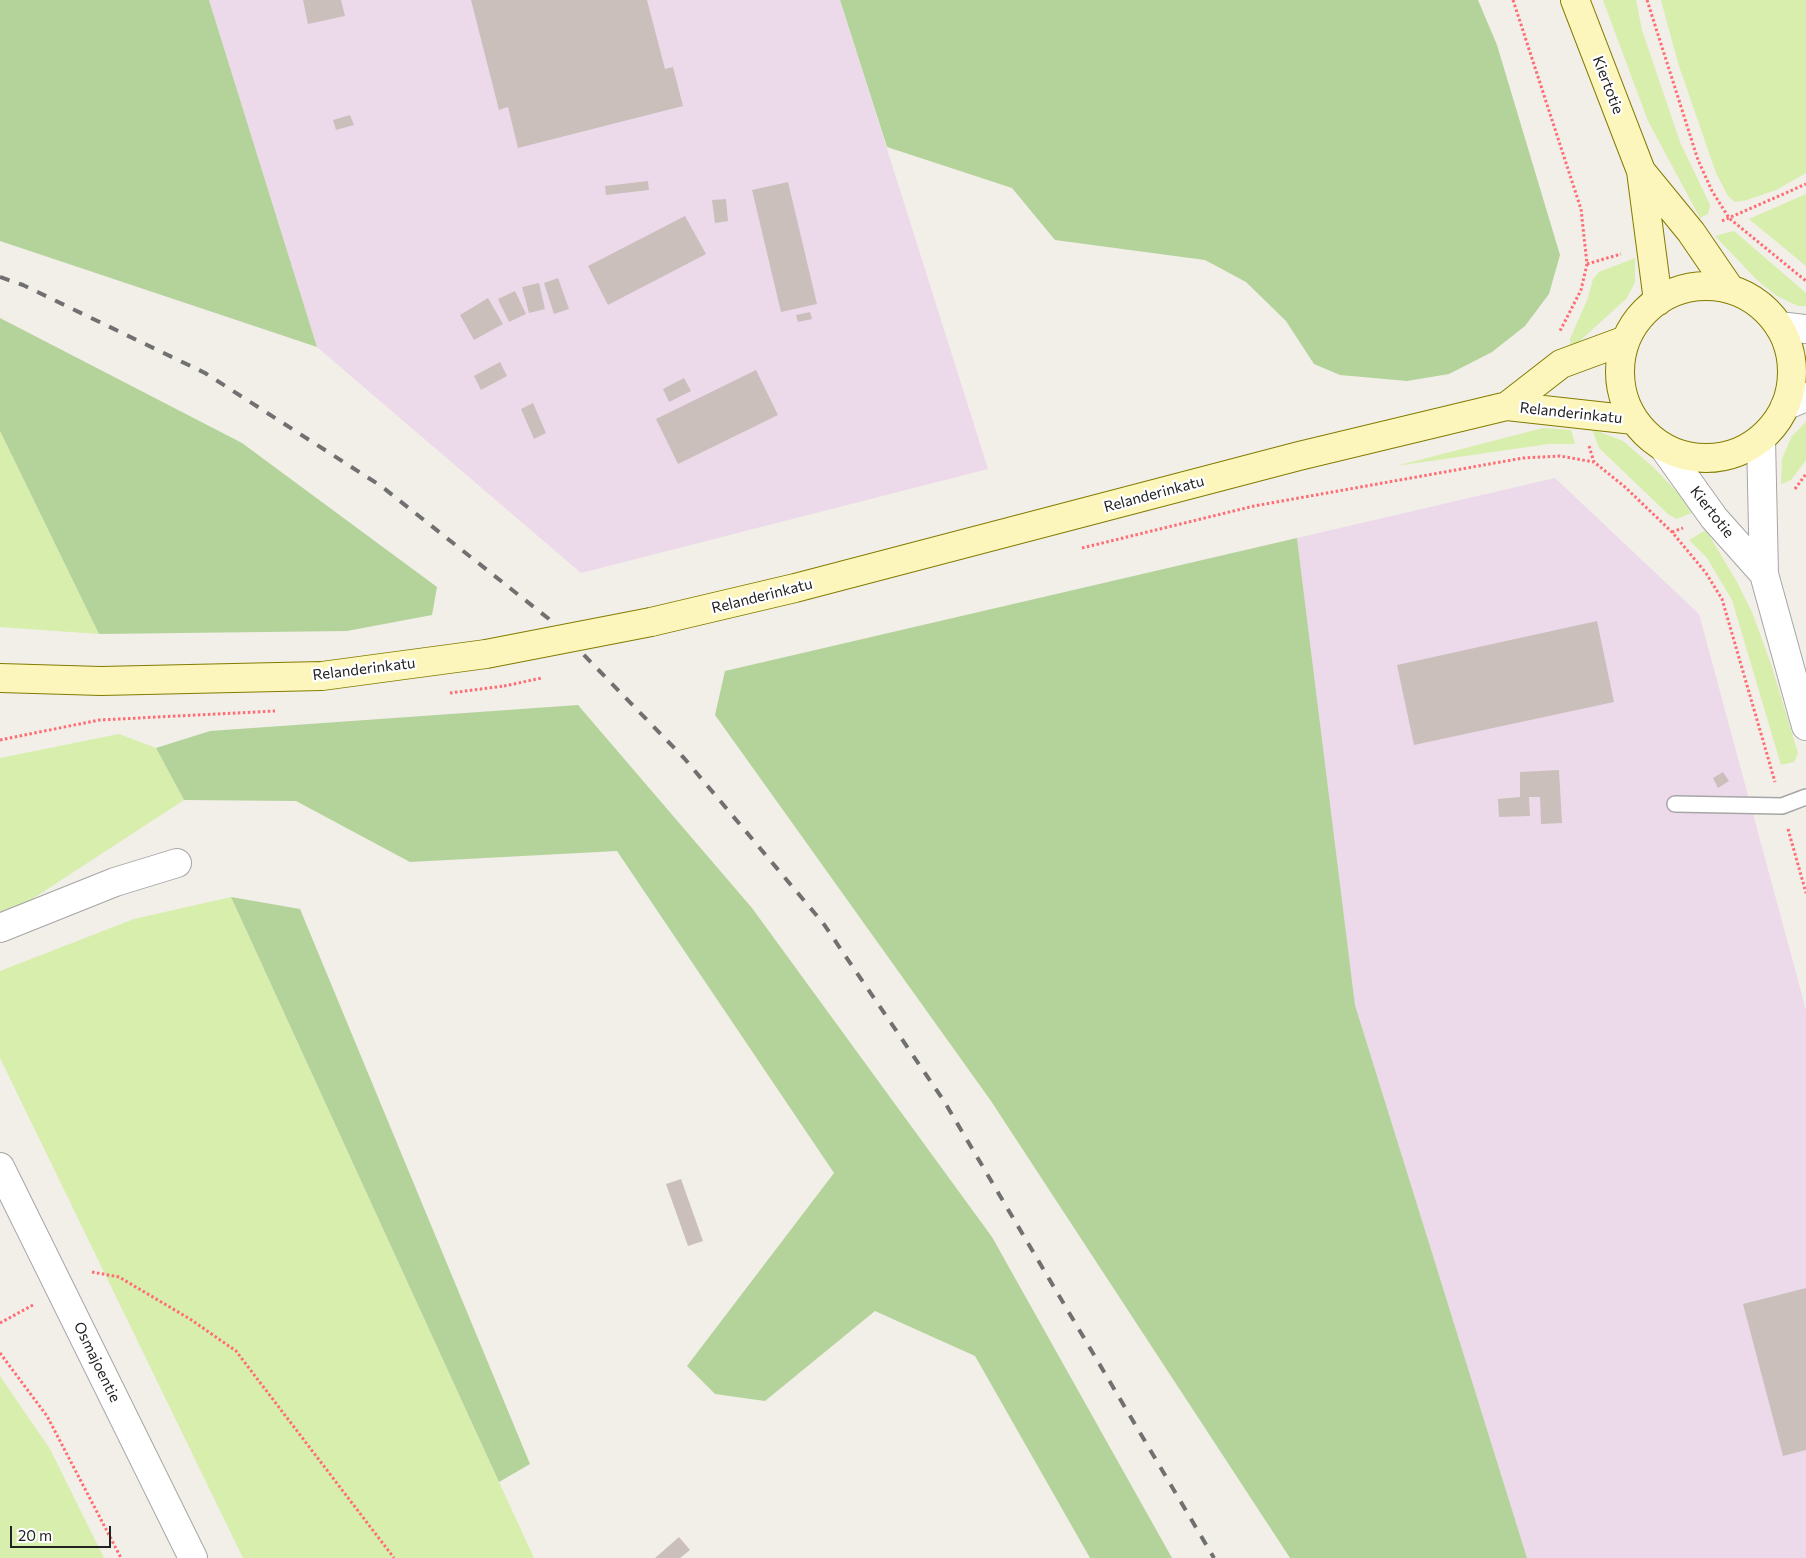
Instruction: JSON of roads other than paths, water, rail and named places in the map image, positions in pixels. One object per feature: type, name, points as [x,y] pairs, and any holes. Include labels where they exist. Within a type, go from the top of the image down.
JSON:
[{"type":"main road","name":"Kiertotie","points":[[1575,0],[1641,171],[1658,301]]},
{"type":"main road","name":"Kiertotie","points":[[1641,171],[1691,232],[1730,289]]},
{"type":"main road","points":[[1709,286],[1730,289],[1749,298],[1766,310],[1779,326],[1788,346],[1792,366],[1791,387],[1796,402],[1761,439],[1743,450],[1724,457],[1696,458],[1683,456],[1664,448],[1648,436],[1634,420],[1625,402],[1621,382],[1621,360],[1626,340],[1636,322],[1658,301],[1688,288],[1709,286]]},
{"type":"main road","name":"Relanderinkatu","points":[[1507,406],[1561,364],[1626,340]]},
{"type":"main road","name":"Relanderinkatu","points":[[0,678],[101,682],[322,676],[486,654],[651,622],[795,588],[1299,456],[1507,406],[1634,420]]},
{"type":"street","points":[[1779,326],[1806,329]]},
{"type":"street","name":"Kiertotie","points":[[1761,439],[1764,574],[1806,726]]},
{"type":"street","name":"Kiertotie","points":[[1664,448],[1714,518],[1764,574]]},
{"type":"street","points":[[0,928],[115,882],[176,863]]},
{"type":"street","name":"Osmajoentie","points":[[0,1167],[193,1558]]},
{"type":"lane","points":[[1674,804],[1782,806],[1806,797]]},
{"type":"railway","points":[[0,277],[23,285],[205,373],[381,486],[549,619],[684,758],[823,923],[944,1101],[1214,1558]]}]
